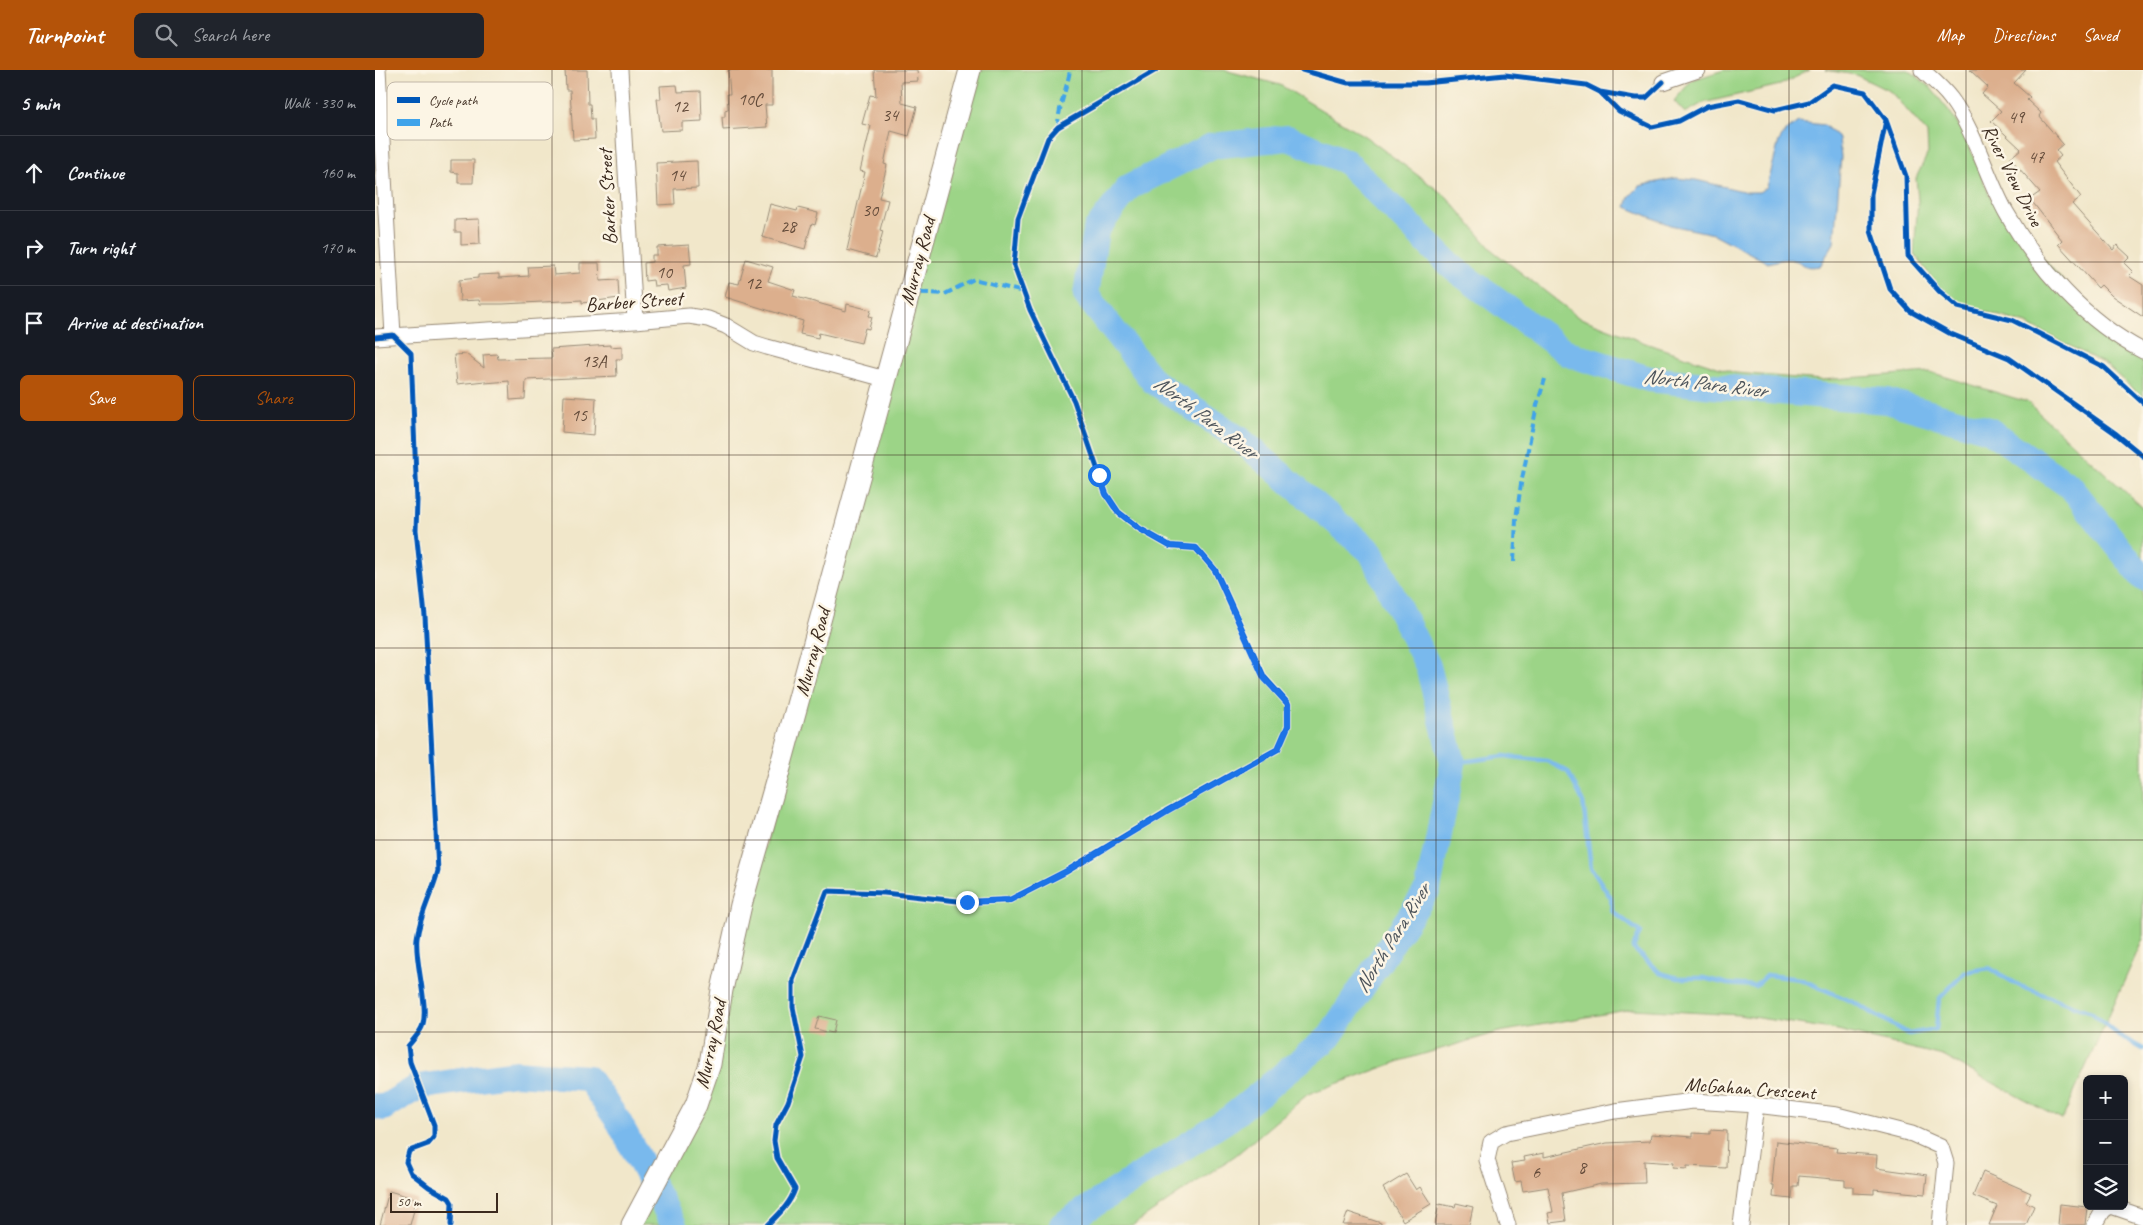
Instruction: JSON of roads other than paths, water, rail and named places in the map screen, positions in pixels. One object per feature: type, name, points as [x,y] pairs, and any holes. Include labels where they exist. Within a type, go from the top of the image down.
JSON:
[{"type":"street","points":[[377,70],[393,336]]},
{"type":"street","name":"Barker Street","points":[[620,70],[635,321]]},
{"type":"street","name":"Murray Road","points":[[633,1225],[645,1198],[695,1105],[710,1064],[722,990],[741,905],[779,775],[970,70]]},
{"type":"street","points":[[1663,82],[1697,70]]},
{"type":"street","name":"River View Drive","points":[[1922,70],[1951,100],[1977,146],[2005,211],[2025,242],[2068,293],[2091,315],[2143,351]]},
{"type":"street","name":"Barber Street","points":[[375,337],[689,316],[726,326],[754,343],[767,348],[885,379]]},
{"type":"street","name":"McGahan Crescent","points":[[1508,1225],[1487,1160],[1491,1142],[1506,1133],[1615,1110],[1693,1101],[1756,1105],[1837,1115],[1912,1134],[1941,1147],[1946,1164],[1940,1225]]},
{"type":"street","points":[[1741,1225],[1756,1105]]},
{"type":"street","points":[[2095,1225],[2105,1210]]},
{"type":"street","points":[[2123,1210],[2143,1217]]},
{"type":"water","points":[[1798,122],[1824,125],[1839,138],[1841,157],[1834,243],[1820,266],[1806,266],[1790,259],[1768,263],[1714,234],[1670,225],[1626,207],[1629,197],[1640,186],[1675,178],[1696,180],[1747,192],[1759,192],[1767,187],[1779,141],[1785,132]]},
{"type":"waterway","name":"North Para River","points":[[1062,1225],[1230,1118],[1329,1037],[1428,889],[1453,763],[1428,666],[1371,552],[1242,441],[1153,381],[1086,295],[1096,230],[1129,187],[1212,146],[1288,138],[1345,161],[1453,268],[1569,354],[1649,379],[1887,401],[1989,430],[2071,487],[2143,578]]},
{"type":"waterway","points":[[1453,763],[1504,756],[1547,761],[1568,772],[1583,801],[1591,868],[1611,898],[1612,911],[1640,932],[1633,948],[1660,973],[1678,978],[1703,978],[1728,984],[1755,986],[1767,975],[1800,979],[1855,1003],[1909,1034],[1936,1029],[1939,999],[1965,972],[1989,968],[2020,986],[2091,1012],[2118,1035],[2143,1049]]},
{"type":"waterway","name":"North Para River","points":[[375,1106],[383,1108],[418,1087],[515,1073],[588,1078],[619,1122],[674,1225]]}]
